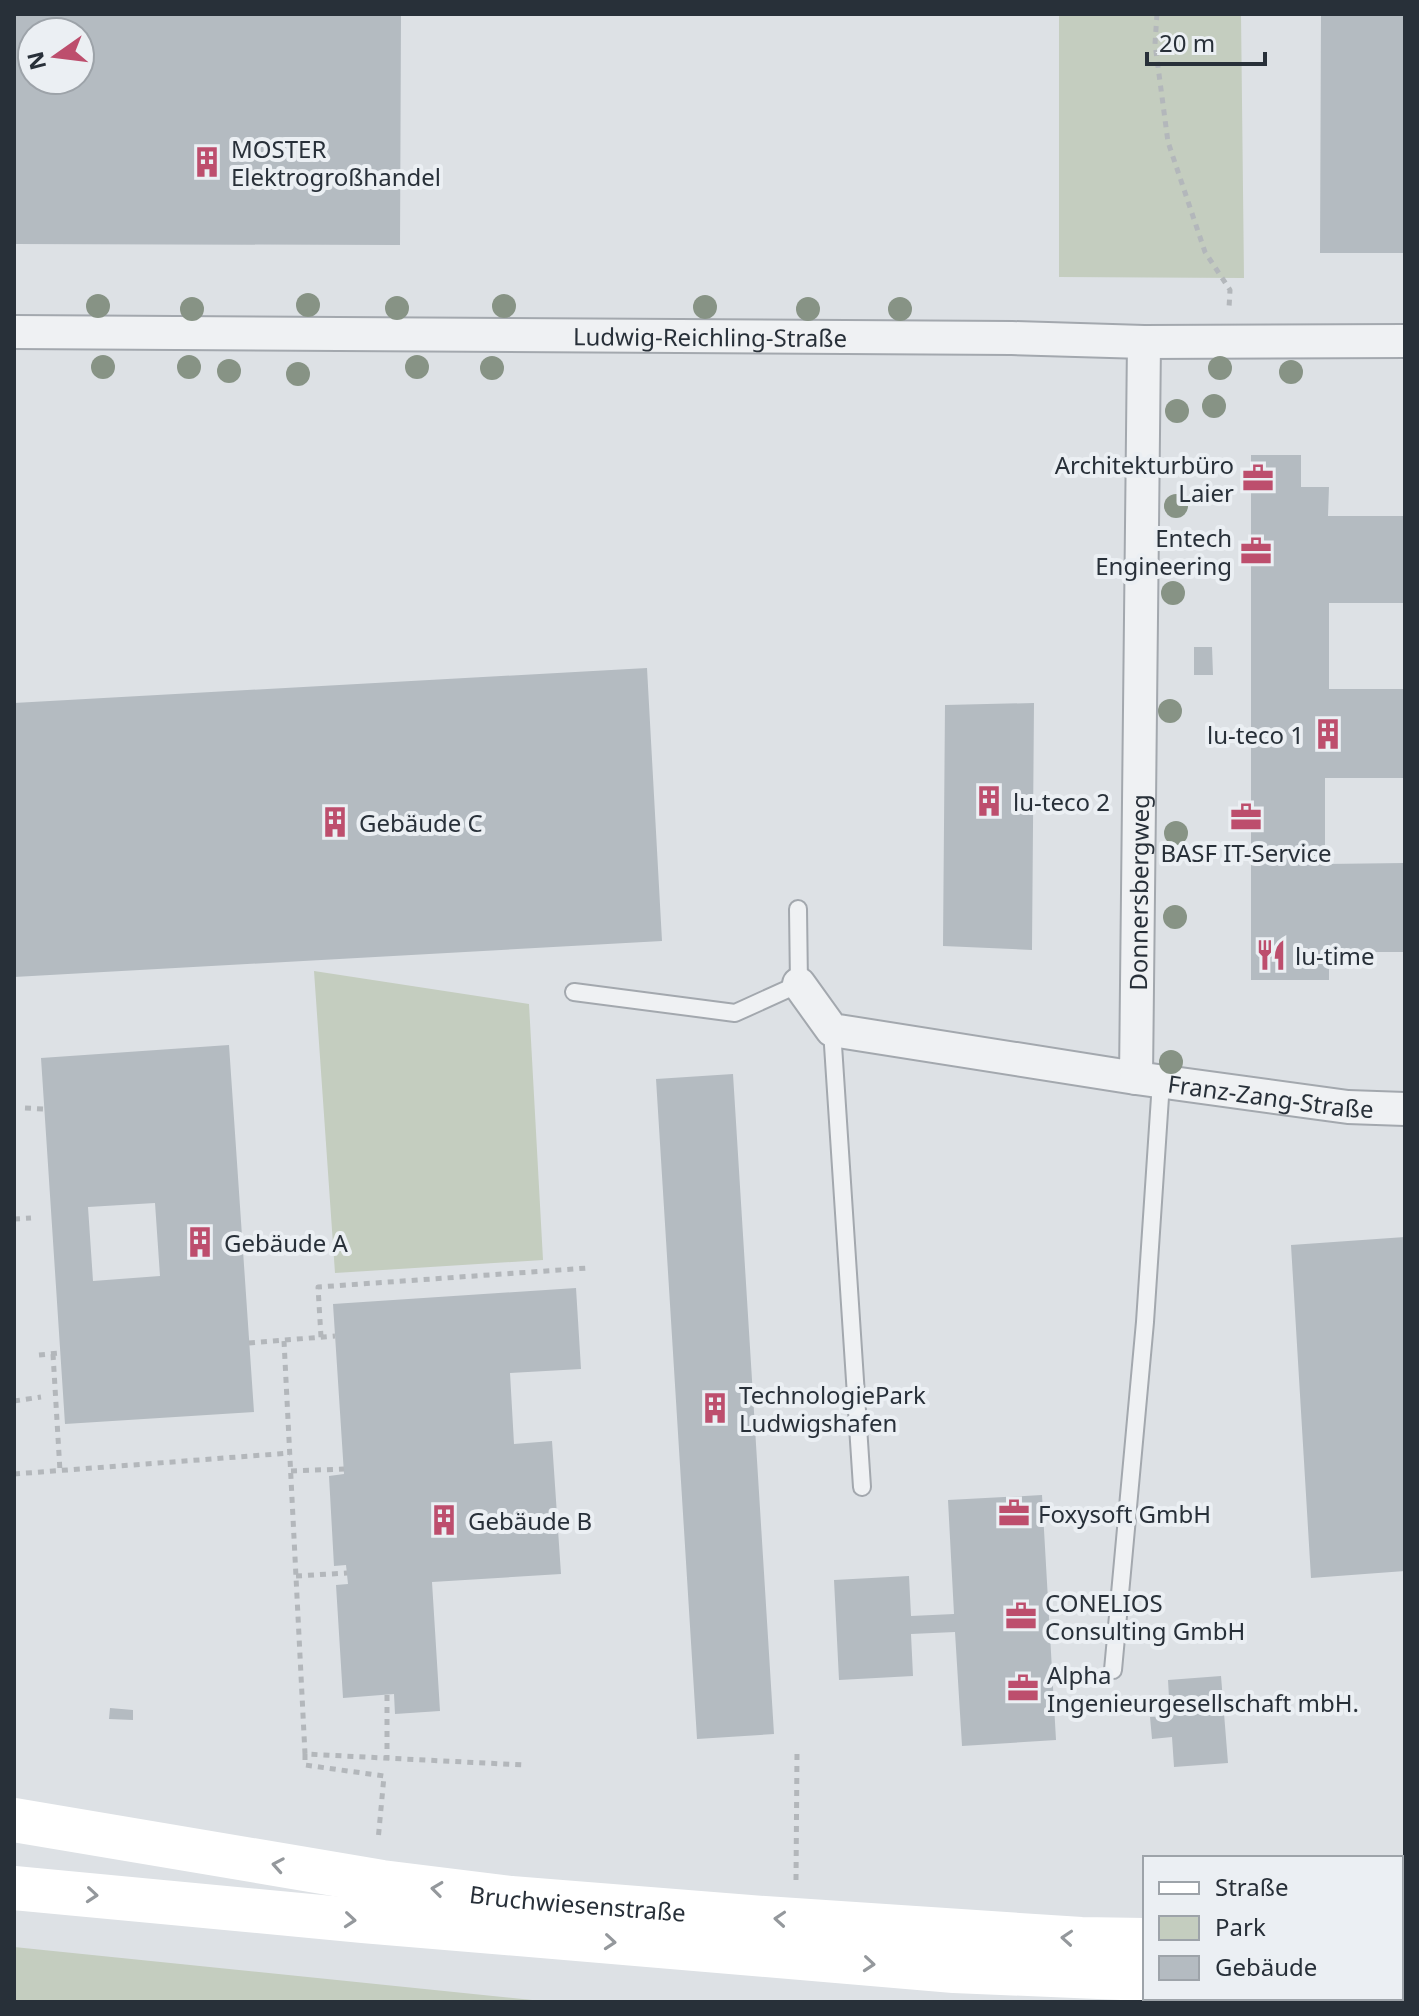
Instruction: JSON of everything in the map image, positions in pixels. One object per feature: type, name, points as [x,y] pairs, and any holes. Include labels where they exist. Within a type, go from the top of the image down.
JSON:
[{"type":"main road","name":"Bruchwiesenstraße","points":[[14,1820],[382,1882],[511,1898],[764,1918],[1081,1939],[1143,1940]]},
{"type":"main road","name":"Bruchwiesenstraße","points":[[14,1888],[938,1970],[1143,1979]]},
{"type":"street","name":"Ludwig-Reichling-Straße","points":[[14,332],[1012,338],[1144,342],[1405,341]]},
{"type":"street","name":"Donnersbergweg","points":[[1144,342],[1148,1080]]},
{"type":"street","points":[[799,984],[832,1030],[1148,1080]]},
{"type":"street","name":"Franz-Zang-Straße","points":[[1148,1080],[1348,1107],[1405,1109]]},
{"type":"lane","points":[[574,992],[735,1013],[799,984],[798,909]]},
{"type":"lane","points":[[832,1030],[862,1487]]},
{"type":"lane","points":[[1113,1670],[1145,1322],[1148,1080]]},
{"type":"path","points":[[1157,14],[1155,44],[1168,142],[1205,252],[1230,290],[1228,341]]},
{"type":"path","points":[[25,1108],[44,1109]]},
{"type":"path","points":[[14,1219],[31,1218]]},
{"type":"path","points":[[321,1337],[318,1287],[588,1268]]},
{"type":"path","points":[[249,1343],[335,1336]]},
{"type":"path","points":[[284,1341],[305,1765],[384,1776],[377,1846]]},
{"type":"path","points":[[39,1355],[57,1354],[60,1471]]},
{"type":"path","points":[[14,1401],[41,1397]]},
{"type":"path","points":[[14,1474],[290,1453]]},
{"type":"path","points":[[291,1471],[344,1469]]},
{"type":"path","points":[[296,1576],[347,1573]]},
{"type":"path","points":[[387,1695],[387,1760]]},
{"type":"path","points":[[785,1881],[796,1881],[797,1753]]},
{"type":"path","points":[[305,1754],[524,1765]]},
{"type":"green space","points":[[1059,14],[1241,14],[1244,278],[1059,277]]},
{"type":"green space","points":[[314,971],[529,1004],[543,1260],[335,1273]]},
{"type":"green space","points":[[14,1947],[552,2002],[14,2002]]},
{"type":"building","name":"MOSTER Elektrogroßhandel","points":[[14,14],[401,14],[400,245],[14,244]]},
{"type":"building","points":[[1321,14],[1405,14],[1405,253],[1320,253]]},
{"type":"building","name":"lu-teco 1","points":[[1251,455],[1301,455],[1301,487],[1329,487],[1328,516],[1405,516],[1405,603],[1329,603],[1329,689],[1405,689],[1405,778],[1325,778],[1325,864],[1405,863],[1405,952],[1329,952],[1329,980],[1251,980]]},
{"type":"building","points":[[1194,647],[1212,647],[1213,675],[1194,675]]},
{"type":"building","name":"Gebäude C","points":[[647,668],[662,941],[14,977],[14,703]]},
{"type":"building","name":"lu-teco 2","points":[[1034,703],[1032,950],[943,946],[945,705]]},
{"type":"building","name":"Gebäude A","points":[[229,1045],[254,1412],[65,1424],[41,1058]],"holes":[[[155,1203],[160,1276],[93,1281],[88,1207]]]},
{"type":"building","name":"TechnologiePark Ludwigshafen","points":[[733,1074],[774,1734],[697,1739],[656,1079]]},
{"type":"building","points":[[1405,1237],[1405,1571],[1311,1578],[1291,1245]]},
{"type":"building","name":"Gebäude B","points":[[576,1288],[581,1369],[510,1373],[514,1444],[552,1441],[561,1574],[432,1582],[440,1711],[395,1714],[394,1694],[343,1698],[336,1585],[348,1584],[346,1565],[334,1566],[329,1476],[344,1474],[333,1304]]},
{"type":"building","points":[[1042,1495],[1056,1740],[962,1746],[955,1632],[911,1634],[913,1676],[839,1680],[834,1580],[909,1576],[911,1616],[954,1614],[948,1500]]},
{"type":"building","points":[[1221,1676],[1228,1763],[1174,1767],[1172,1737],[1152,1739],[1150,1717],[1170,1716],[1168,1680]]},
{"type":"building","points":[[110,1708],[133,1710],[133,1720],[109,1719]]},
{"type":"place","name":"MOSTER Elektrogroßhandel","points":[[207,162]]},
{"type":"place","name":"Architekturbüro Laier","points":[[1258,478]]},
{"type":"place","name":"Entech Engineering","points":[[1256,551]]},
{"type":"place","name":"lu-teco 1","points":[[1328,734]]},
{"type":"place","name":"lu-teco 2","points":[[989,801]]},
{"type":"place","name":"BASF IT-Service","points":[[1246,817]]},
{"type":"place","name":"Gebäude C","points":[[335,822]]},
{"type":"place","name":"lu-time","points":[[1271,955]]},
{"type":"place","name":"Gebäude A","points":[[200,1242]]},
{"type":"place","name":"TechnologiePark Ludwigshafen","points":[[715,1408]]},
{"type":"place","name":"Foxysoft GmbH","points":[[1014,1513]]},
{"type":"place","name":"Gebäude B","points":[[444,1520]]},
{"type":"place","name":"CONELIOS Consulting GmbH","points":[[1021,1616]]},
{"type":"place","name":"Alpha Ingenieurgesellschaft mbH.","points":[[1023,1688]]}]
